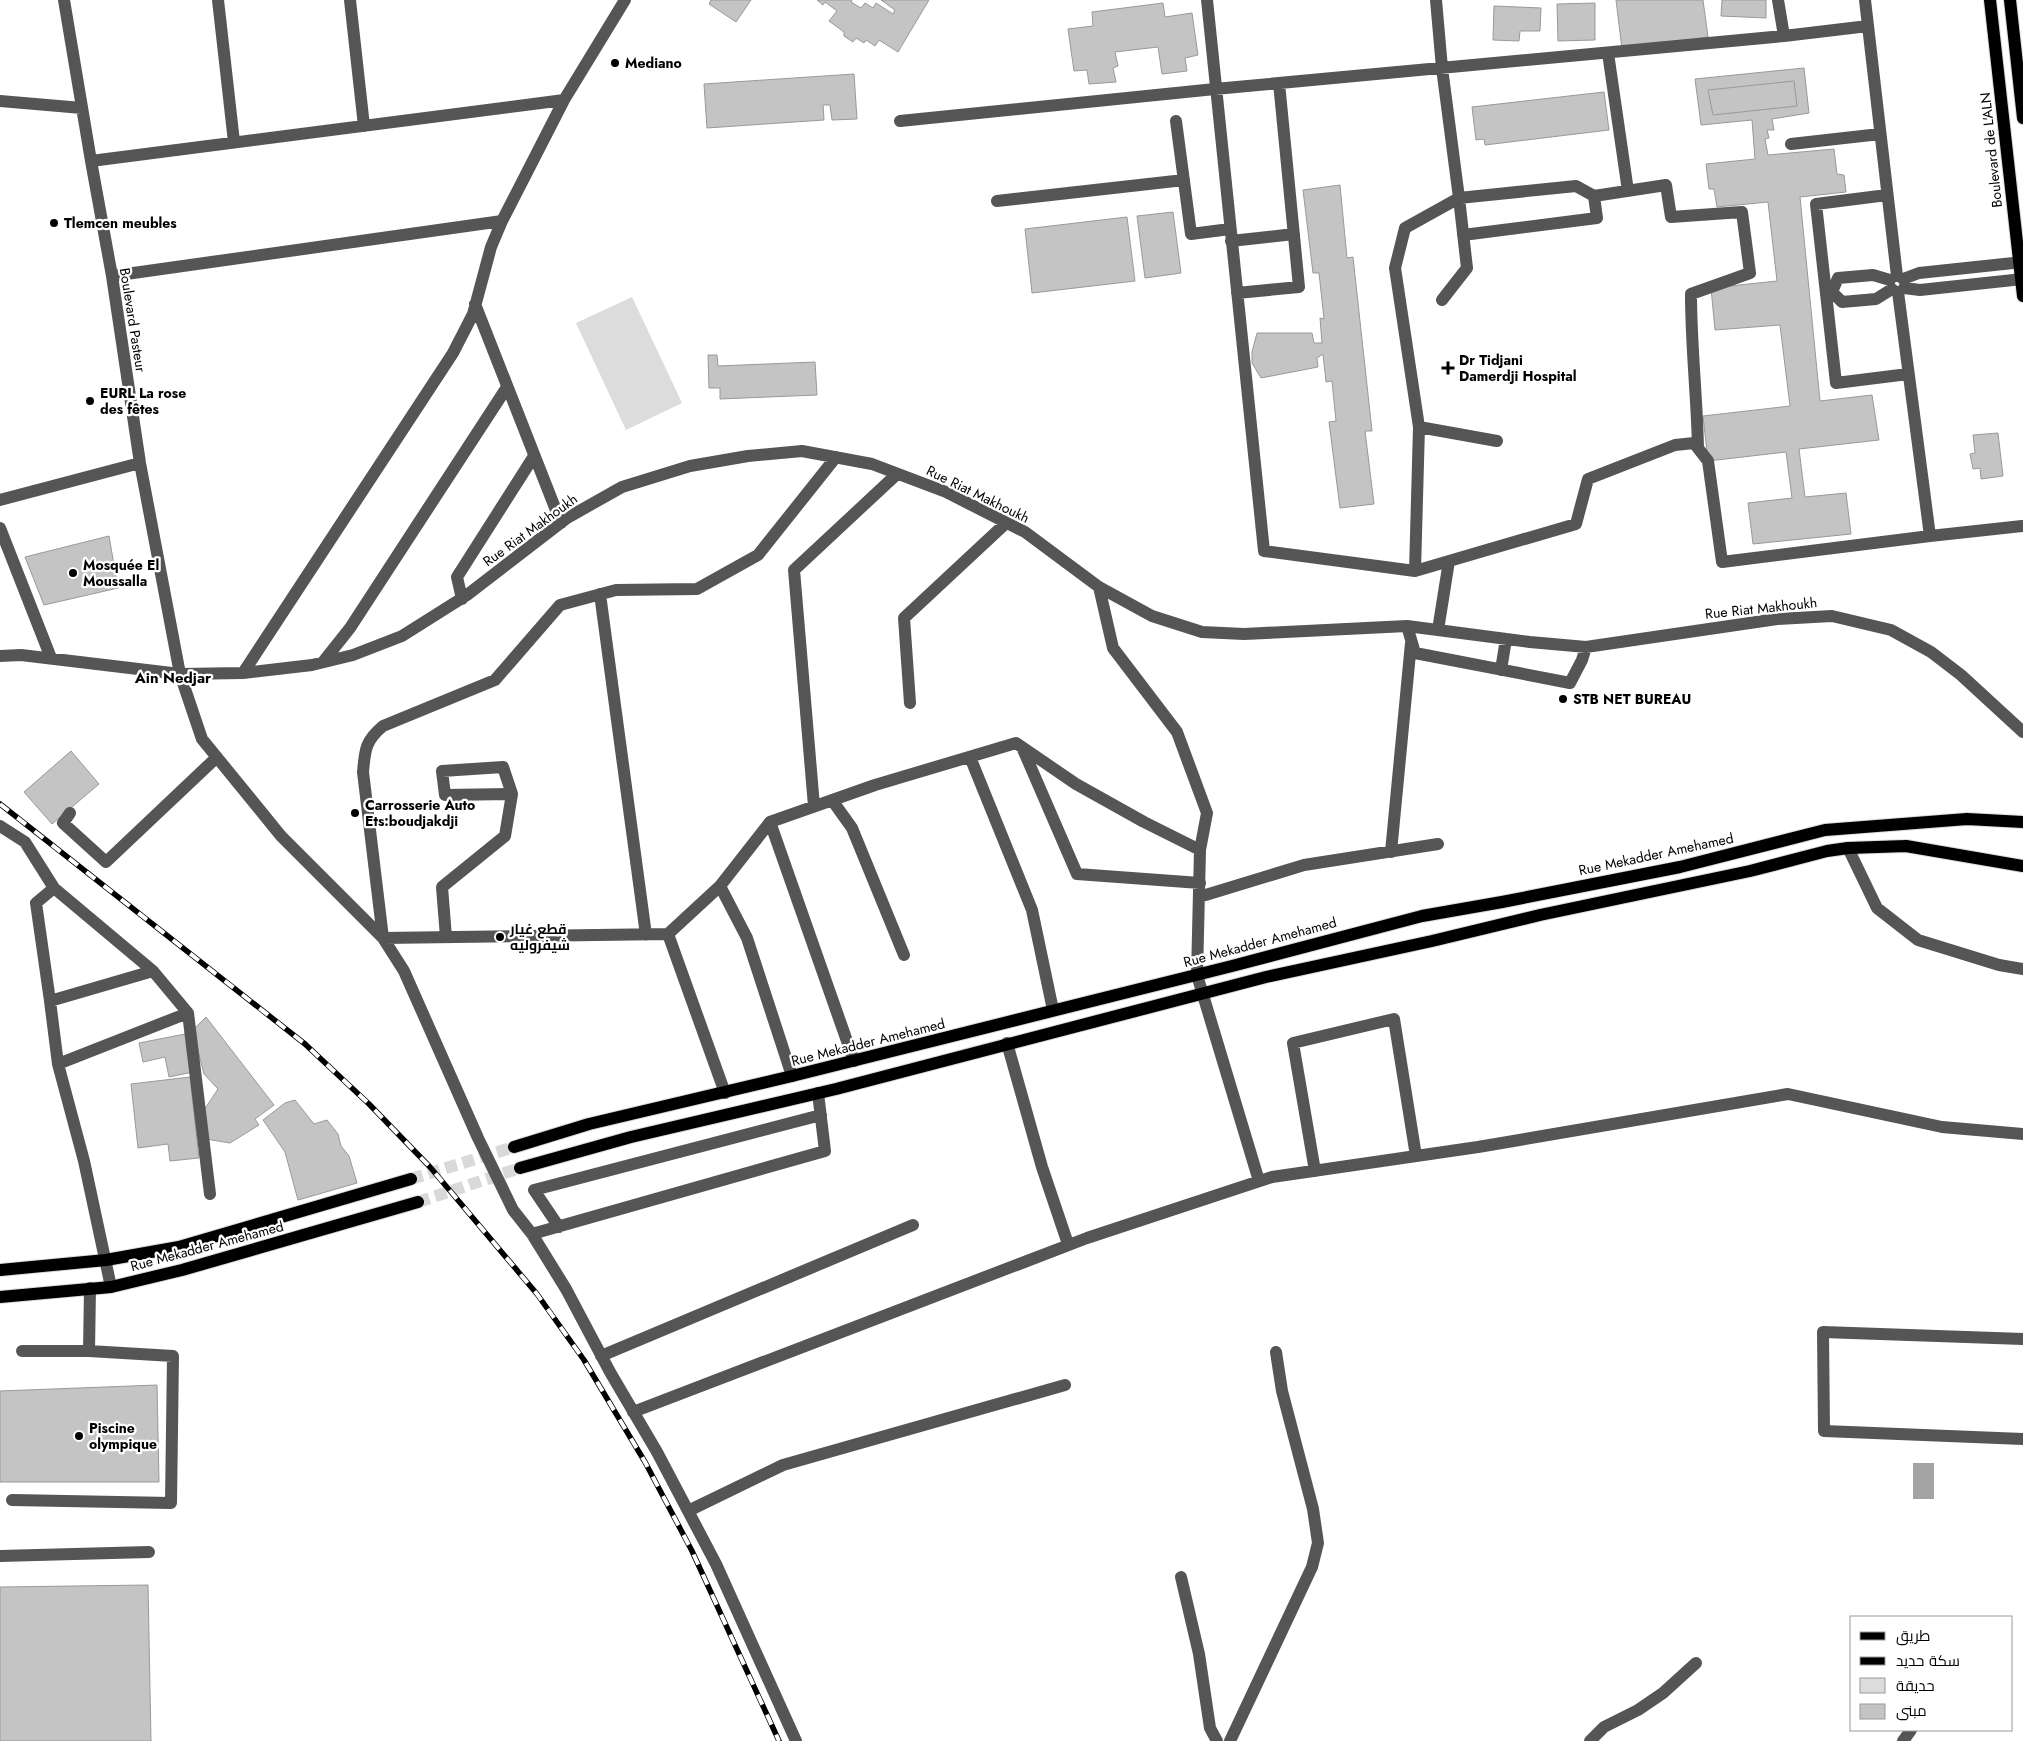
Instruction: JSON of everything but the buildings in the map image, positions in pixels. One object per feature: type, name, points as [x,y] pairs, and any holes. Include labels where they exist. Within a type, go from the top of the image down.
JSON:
[{"type":"main road","name":"Boulevard de L'ALN","points":[[1990,0],[2018,214],[2023,296]]},
{"type":"main road","points":[[2010,0],[2023,118]]},
{"type":"main road","name":"Rue Mekadder Amehamed","points":[[514,1147],[589,1124],[854,1061],[1198,975],[1422,916],[1680,867],[1825,830],[1967,819],[2023,822]]},
{"type":"main road","points":[[520,1168],[631,1137],[818,1093],[1266,977],[1848,848],[1906,846],[2023,866]]},
{"type":"main road","name":"Rue Mekadder Amehamed","points":[[0,1270],[106,1260],[188,1244],[411,1179]]},
{"type":"main road","name":"Rue Mekadder Amehamed","points":[[0,1297],[111,1287],[182,1270],[418,1202]]},
{"type":"street","name":"Boulevard Pasteur","points":[[64,0],[112,276],[140,463],[180,674],[202,739],[281,836],[383,938]]},
{"type":"street","points":[[218,0],[234,142]]},
{"type":"street","points":[[350,0],[364,126]]},
{"type":"street","points":[[243,673],[453,353],[473,314],[491,247],[502,221],[564,100],[625,0]]},
{"type":"street","points":[[1207,0],[1264,551],[1415,571],[1576,524],[1588,479],[1675,445],[1694,443],[1708,461],[1722,562],[2022,526]]},
{"type":"street","points":[[1436,0],[1442,68],[1467,268],[1442,300]]},
{"type":"street","points":[[1778,0],[1784,36]]},
{"type":"street","points":[[1865,0],[1908,374],[1930,536]]},
{"type":"street","points":[[900,121],[1216,89],[1784,36],[1868,26]]},
{"type":"street","points":[[1608,53],[1628,191]]},
{"type":"street","points":[[1237,293],[1299,287],[1280,83]]},
{"type":"street","points":[[91,162],[564,100]]},
{"type":"street","points":[[0,101],[82,108]]},
{"type":"street","points":[[1176,121],[1191,234],[1294,234]]},
{"type":"street","points":[[1791,144],[1880,134]]},
{"type":"street","points":[[997,202],[1184,180]]},
{"type":"street","points":[[1415,571],[1419,427],[1395,268],[1405,228],[1459,198],[1576,186],[1594,196],[1666,185],[1671,217],[1742,212],[1750,273],[1691,294],[1691,350],[1698,448]]},
{"type":"street","points":[[1887,195],[1816,204],[1829,292],[1836,383],[1908,374]]},
{"type":"street","points":[[1464,235],[1597,218],[1594,196]]},
{"type":"street","points":[[112,276],[502,221]]},
{"type":"street","points":[[1829,292],[1842,302],[1876,299],[1918,273],[2021,262]]},
{"type":"street","points":[[1829,292],[1838,278],[1873,275],[1920,290],[2022,279]]},
{"type":"street","points":[[476,304],[560,523]]},
{"type":"street","points":[[323,662],[350,628],[508,387]]},
{"type":"street","points":[[1419,427],[1497,441]]},
{"type":"street","name":"Rue Riat Makhoukh","points":[[0,656],[21,655],[180,674],[243,673],[312,665],[353,655],[402,636],[462,598],[560,523],[622,487],[690,466],[748,456],[802,451],[872,464],[946,492],[1025,532],[1100,587],[1152,616],[1202,632],[1244,634],[1407,626],[1586,647],[1777,618],[1832,616],[1891,630],[1931,652],[1961,675],[2023,732]]},
{"type":"street","points":[[462,598],[457,577],[534,456]]},
{"type":"street","points":[[796,1741],[735,1605],[688,1511],[566,1290],[532,1234],[514,1210],[478,1138],[404,972],[383,938],[363,772],[366,746],[373,734],[384,726],[494,680],[560,604],[616,590],[697,589],[758,555],[836,457]]},
{"type":"street","points":[[0,500],[140,463]]},
{"type":"street","points":[[814,806],[794,570],[898,474]]},
{"type":"street","points":[[910,703],[904,618],[1006,523]]},
{"type":"street","points":[[0,528],[50,658]]},
{"type":"street","points":[[1438,630],[1449,561]]},
{"type":"street","points":[[1100,587],[1113,648],[1177,732],[1207,813],[1200,850],[1198,975],[1259,1181]]},
{"type":"street","points":[[600,594],[646,935]]},
{"type":"street","points":[[1407,626],[1415,653],[1570,683],[1582,660],[1586,647]]},
{"type":"street","points":[[1501,670],[1506,639]]},
{"type":"street","points":[[1390,852],[1411,641]]},
{"type":"street","points":[[383,938],[668,934],[720,886],[770,822],[832,800],[1016,743],[1076,784],[1144,822],[1200,850]]},
{"type":"street","points":[[1022,747],[1076,874],[1200,883]]},
{"type":"street","points":[[70,813],[63,823],[106,862],[217,757]]},
{"type":"street","points":[[970,757],[1032,910],[1053,1010]]},
{"type":"street","points":[[446,937],[442,887],[505,836],[512,794],[503,767],[442,771],[445,794],[512,794]]},
{"type":"street","points":[[832,800],[852,828],[904,955]]},
{"type":"street","points":[[770,822],[854,1061]]},
{"type":"street","points":[[0,826],[24,842],[54,888],[153,971],[188,1013],[210,1194]]},
{"type":"street","points":[[1199,897],[1304,865],[1438,844]]},
{"type":"street","points":[[1848,848],[1877,908],[1918,940],[1999,965],[2023,969]]},
{"type":"street","points":[[720,886],[747,938],[792,1076]]},
{"type":"street","points":[[54,888],[36,903],[58,1064],[84,1161],[111,1287]]},
{"type":"street","points":[[668,934],[725,1093]]},
{"type":"street","points":[[50,1001],[153,971]]},
{"type":"street","points":[[58,1064],[188,1013]]},
{"type":"street","points":[[1315,1171],[1293,1042],[1394,1019],[1416,1156]]},
{"type":"street","points":[[1007,1043],[1042,1167],[1068,1244]]},
{"type":"street","points":[[532,1234],[825,1151],[818,1093]]},
{"type":"street","points":[[633,1412],[1068,1244],[1272,1177],[1478,1147],[1788,1094],[1942,1127],[2023,1134]]},
{"type":"street","points":[[559,1227],[534,1190],[820,1115]]},
{"type":"street","points":[[601,1356],[913,1225]]},
{"type":"street","points":[[89,1351],[90,1288]]},
{"type":"street","points":[[2023,1339],[1823,1332],[1824,1430],[2023,1439]]},
{"type":"street","points":[[12,1500],[171,1503],[173,1356],[89,1351],[22,1351]]},
{"type":"street","points":[[1230,1741],[1312,1567],[1318,1543],[1313,1509],[1282,1391],[1276,1352]]},
{"type":"street","points":[[688,1511],[783,1465],[1065,1385]]},
{"type":"street","points":[[0,1556],[149,1552]]},
{"type":"street","points":[[1182,1577],[1199,1654],[1210,1728],[1217,1741]]},
{"type":"street","points":[[1590,1741],[1604,1727],[1638,1710],[1663,1693],[1696,1663]]},
{"type":"green space","points":[[632,297],[682,403],[626,430],[576,323]]},
{"type":"shaded area","points":[[1913,1463],[1934,1463],[1934,1499],[1913,1499]]},
{"type":"tunnel","points":[[411,1179],[514,1147]]},
{"type":"tunnel","points":[[418,1202],[520,1168]]},
{"type":"railway","points":[[0,804],[305,1044],[369,1104],[430,1167],[537,1294],[584,1360],[645,1462],[692,1551],[779,1741]]},
{"type":"place","name":"Mediano","points":[[615,63]]},
{"type":"place","name":"Tlemcen meubles","points":[[54,223]]},
{"type":"place","name":"Dr Tidjani Damerdji Hospital","points":[[1448,368]]},
{"type":"place","name":"EURL La rose des fêtes","points":[[90,401]]},
{"type":"place","name":"Mosquée El Moussalla","points":[[73,573]]},
{"type":"place","name":"STB NET BUREAU","points":[[1563,699]]},
{"type":"place","name":"Carrosserie Auto Ets:boudjakdji","points":[[355,813]]},
{"type":"place","name":"قطع غيار شيفروليه","points":[[500,937]]},
{"type":"place","name":"Piscine olympique","points":[[79,1436]]},
{"type":"district","name":"Ain Nedjar","points":[[173,678]]}]
